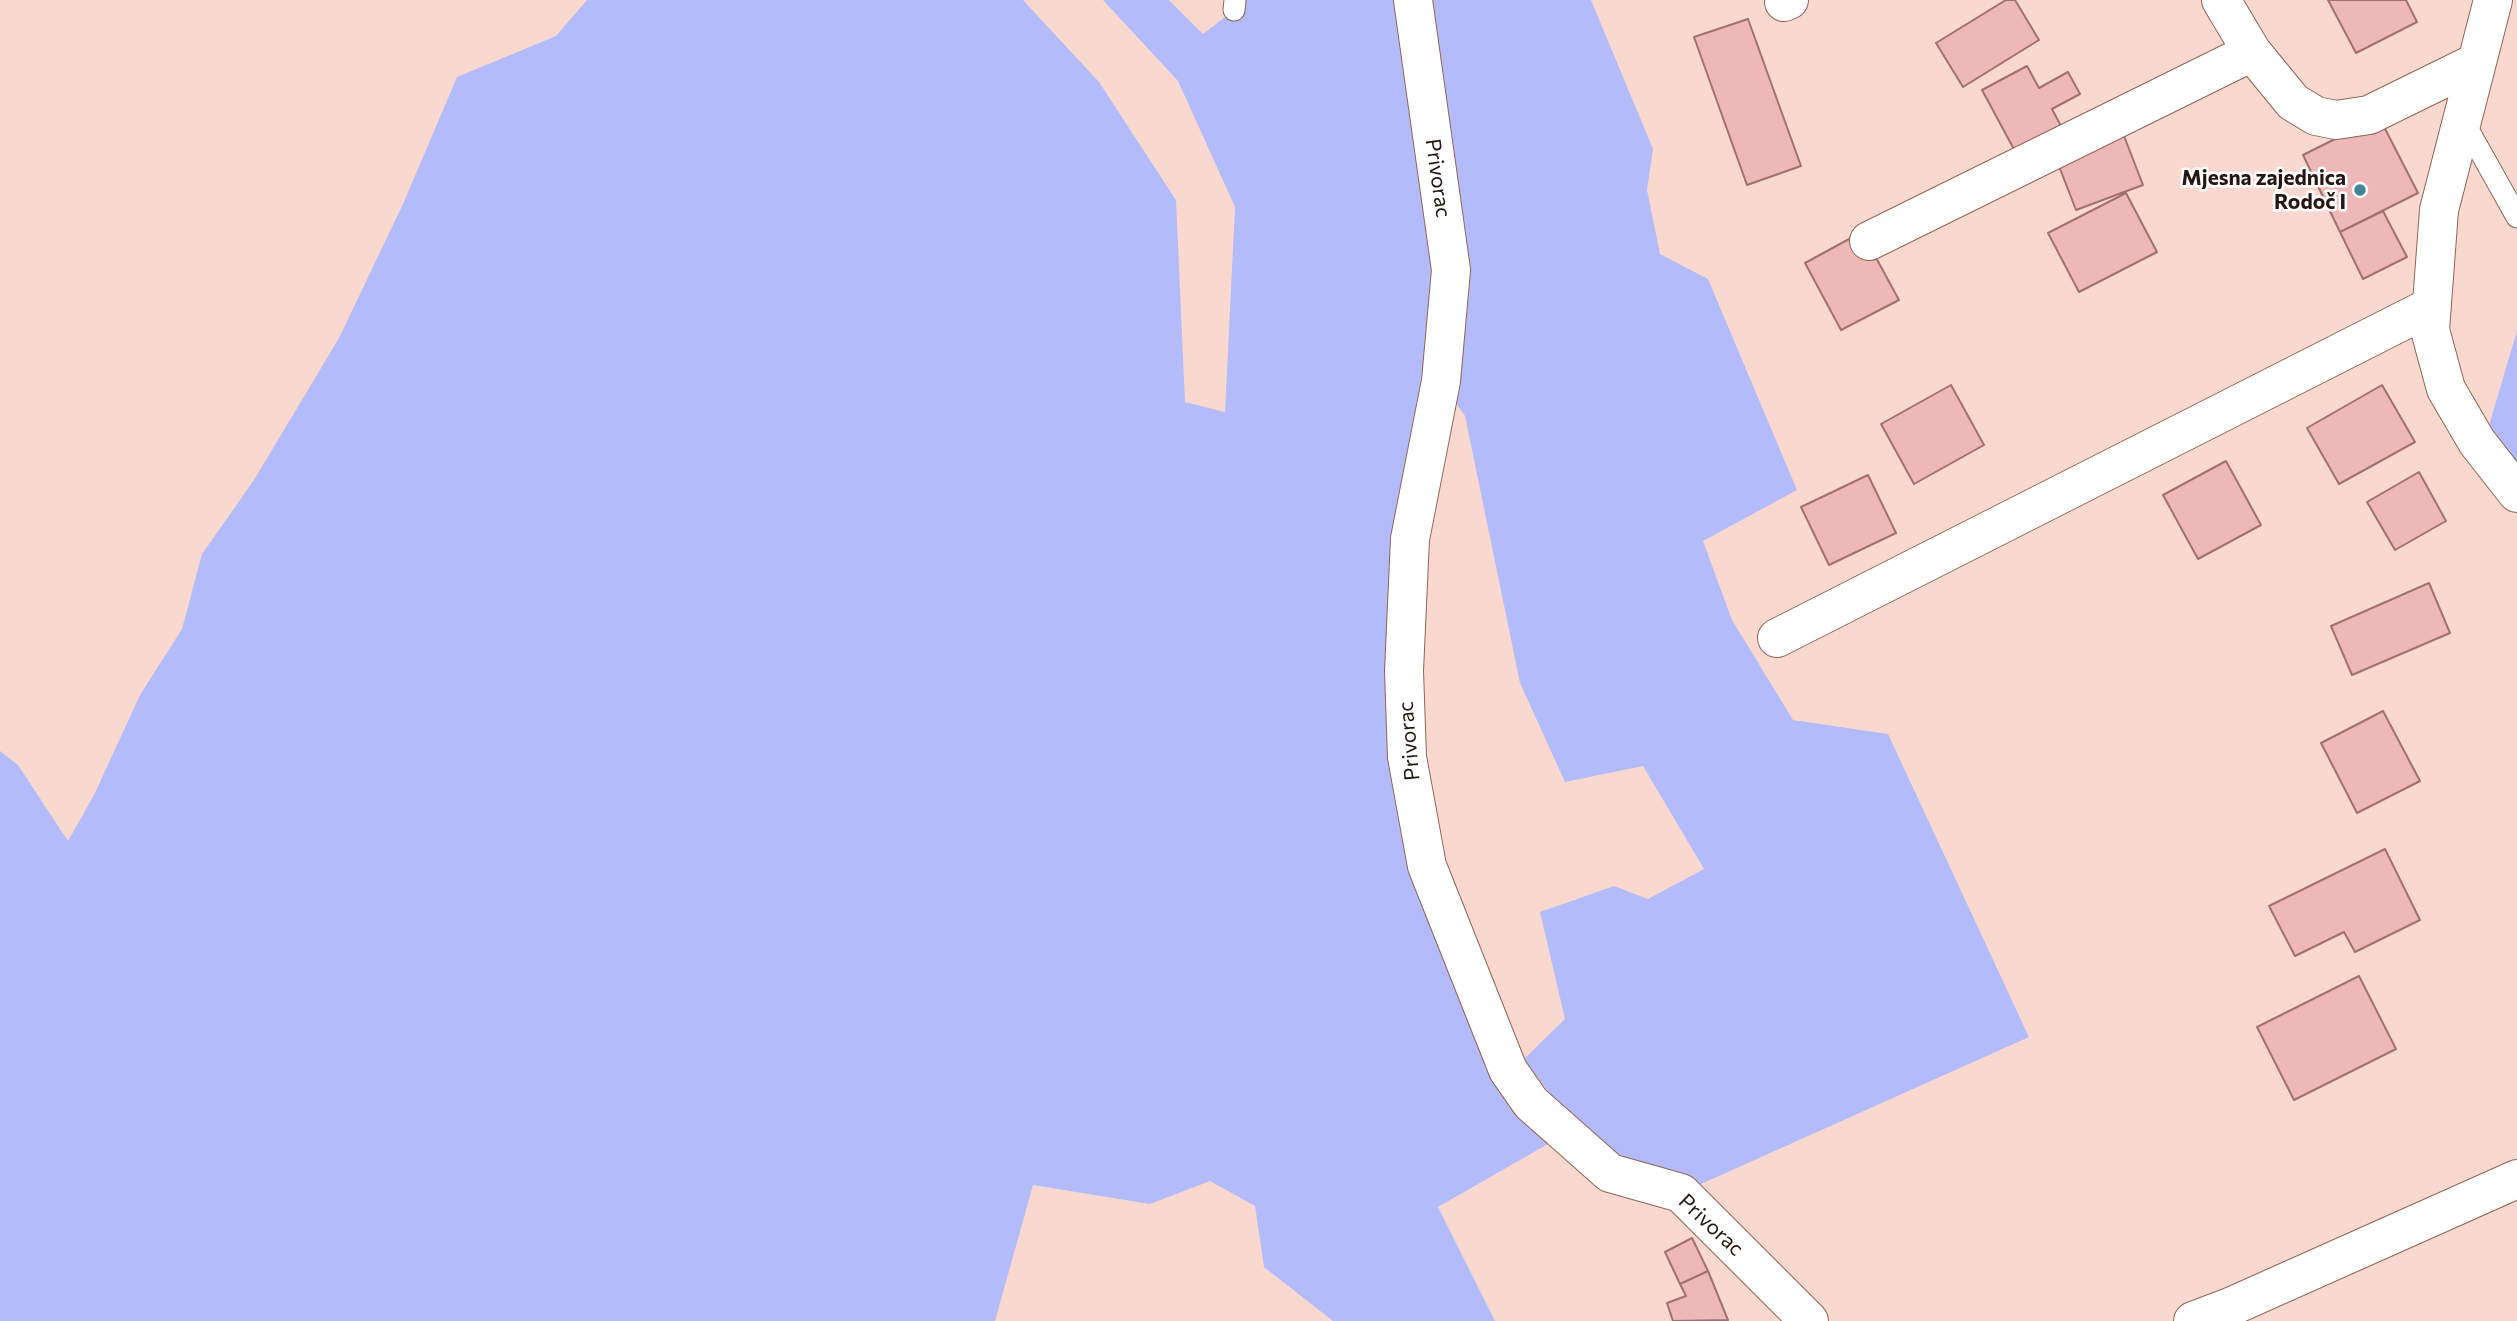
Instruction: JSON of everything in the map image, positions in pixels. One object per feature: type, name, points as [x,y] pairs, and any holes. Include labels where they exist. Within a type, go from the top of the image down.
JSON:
[{"type":"street","name":"Privorac","points":[[1413,0],[1451,270],[1441,381],[1410,539],[1405,644],[1407,757],[1427,866],[1508,1070],[1531,1103],[1610,1173],[1681,1193],[1810,1321]]},
{"type":"street","points":[[2221,0],[2252,52],[2293,102],[2316,116],[2336,120],[2369,115],[2477,62]]},
{"type":"street","points":[[2493,0],[2439,210],[2430,330],[2446,389],[2477,442],[2517,493]]},
{"type":"street","points":[[1869,241],[2252,52]]},
{"type":"street","points":[[1777,638],[2432,306]]},
{"type":"street","points":[[2193,1321],[2517,1179]]},
{"type":"lane","points":[[2462,119],[2517,217]]},
{"type":"shaded area","points":[[587,0],[1023,0],[1099,82],[1176,200],[1185,402],[1225,412],[1235,207],[1178,81],[1103,0],[1169,0],[1203,34],[1234,10],[1235,0],[1591,0],[1653,149],[1647,190],[1660,254],[1708,279],[1797,490],[1703,541],[1732,620],[1793,720],[1888,734],[2029,1037],[1681,1193],[1610,1173],[1524,1059],[1565,1019],[1540,912],[1614,886],[1648,899],[1704,869],[1643,766],[1565,782],[1520,683],[1465,416],[1441,382],[1407,757],[1474,985],[1567,1133],[1438,1207],[1495,1321],[1333,1321],[1264,1267],[1255,1206],[1210,1181],[1150,1204],[1033,1185],[995,1321],[0,1321],[0,751],[18,765],[68,841],[94,795],[140,695],[182,629],[202,554],[254,480],[339,338],[403,204],[457,77],[556,36]]},
{"type":"shaded area","points":[[2517,331],[2517,476],[2485,439]]},
{"type":"building","points":[[2006,0],[2015,0],[2039,40],[1963,87],[1936,43]]},
{"type":"building","points":[[2328,0],[2406,0],[2417,22],[2356,53]]},
{"type":"building","points":[[1748,19],[1801,166],[1747,185],[1694,37]]},
{"type":"building","points":[[2027,66],[2039,88],[2068,72],[2080,94],[2052,109],[2062,128],[2016,153],[1982,90]]},
{"type":"building","points":[[2379,117],[2418,193],[2340,232],[2303,155]]},
{"type":"building","points":[[2124,136],[2143,185],[2076,210],[2057,161]]},
{"type":"building","points":[[2126,193],[2157,252],[2079,292],[2048,233]]},
{"type":"building","points":[[2383,211],[2407,257],[2363,279],[2340,232]]},
{"type":"building","points":[[1862,232],[1899,300],[1841,330],[1805,263]]},
{"type":"building","points":[[1951,385],[1984,445],[1914,484],[1881,424]]},
{"type":"building","points":[[2382,385],[2415,442],[2339,484],[2307,428]]},
{"type":"building","points":[[2226,461],[2261,525],[2198,559],[2163,495]]},
{"type":"building","points":[[2419,472],[2446,521],[2395,550],[2367,502]]},
{"type":"building","points":[[1868,475],[1896,533],[1829,565],[1801,507]]},
{"type":"building","points":[[2429,583],[2450,633],[2352,675],[2331,626]]},
{"type":"building","points":[[2383,711],[2420,781],[2357,813],[2321,743]]},
{"type":"building","points":[[2385,849],[2420,920],[2355,952],[2344,932],[2295,956],[2269,906]]},
{"type":"building","points":[[2359,976],[2396,1049],[2294,1100],[2257,1027]]},
{"type":"building","points":[[1692,1238],[1708,1271],[1680,1284],[1665,1252]]},
{"type":"building","points":[[1708,1271],[1728,1320],[1673,1321],[1667,1303],[1686,1296],[1680,1284]]},
{"type":"place","name":"Mjesna zajednica Rodoč I","points":[[2360,190]]}]
